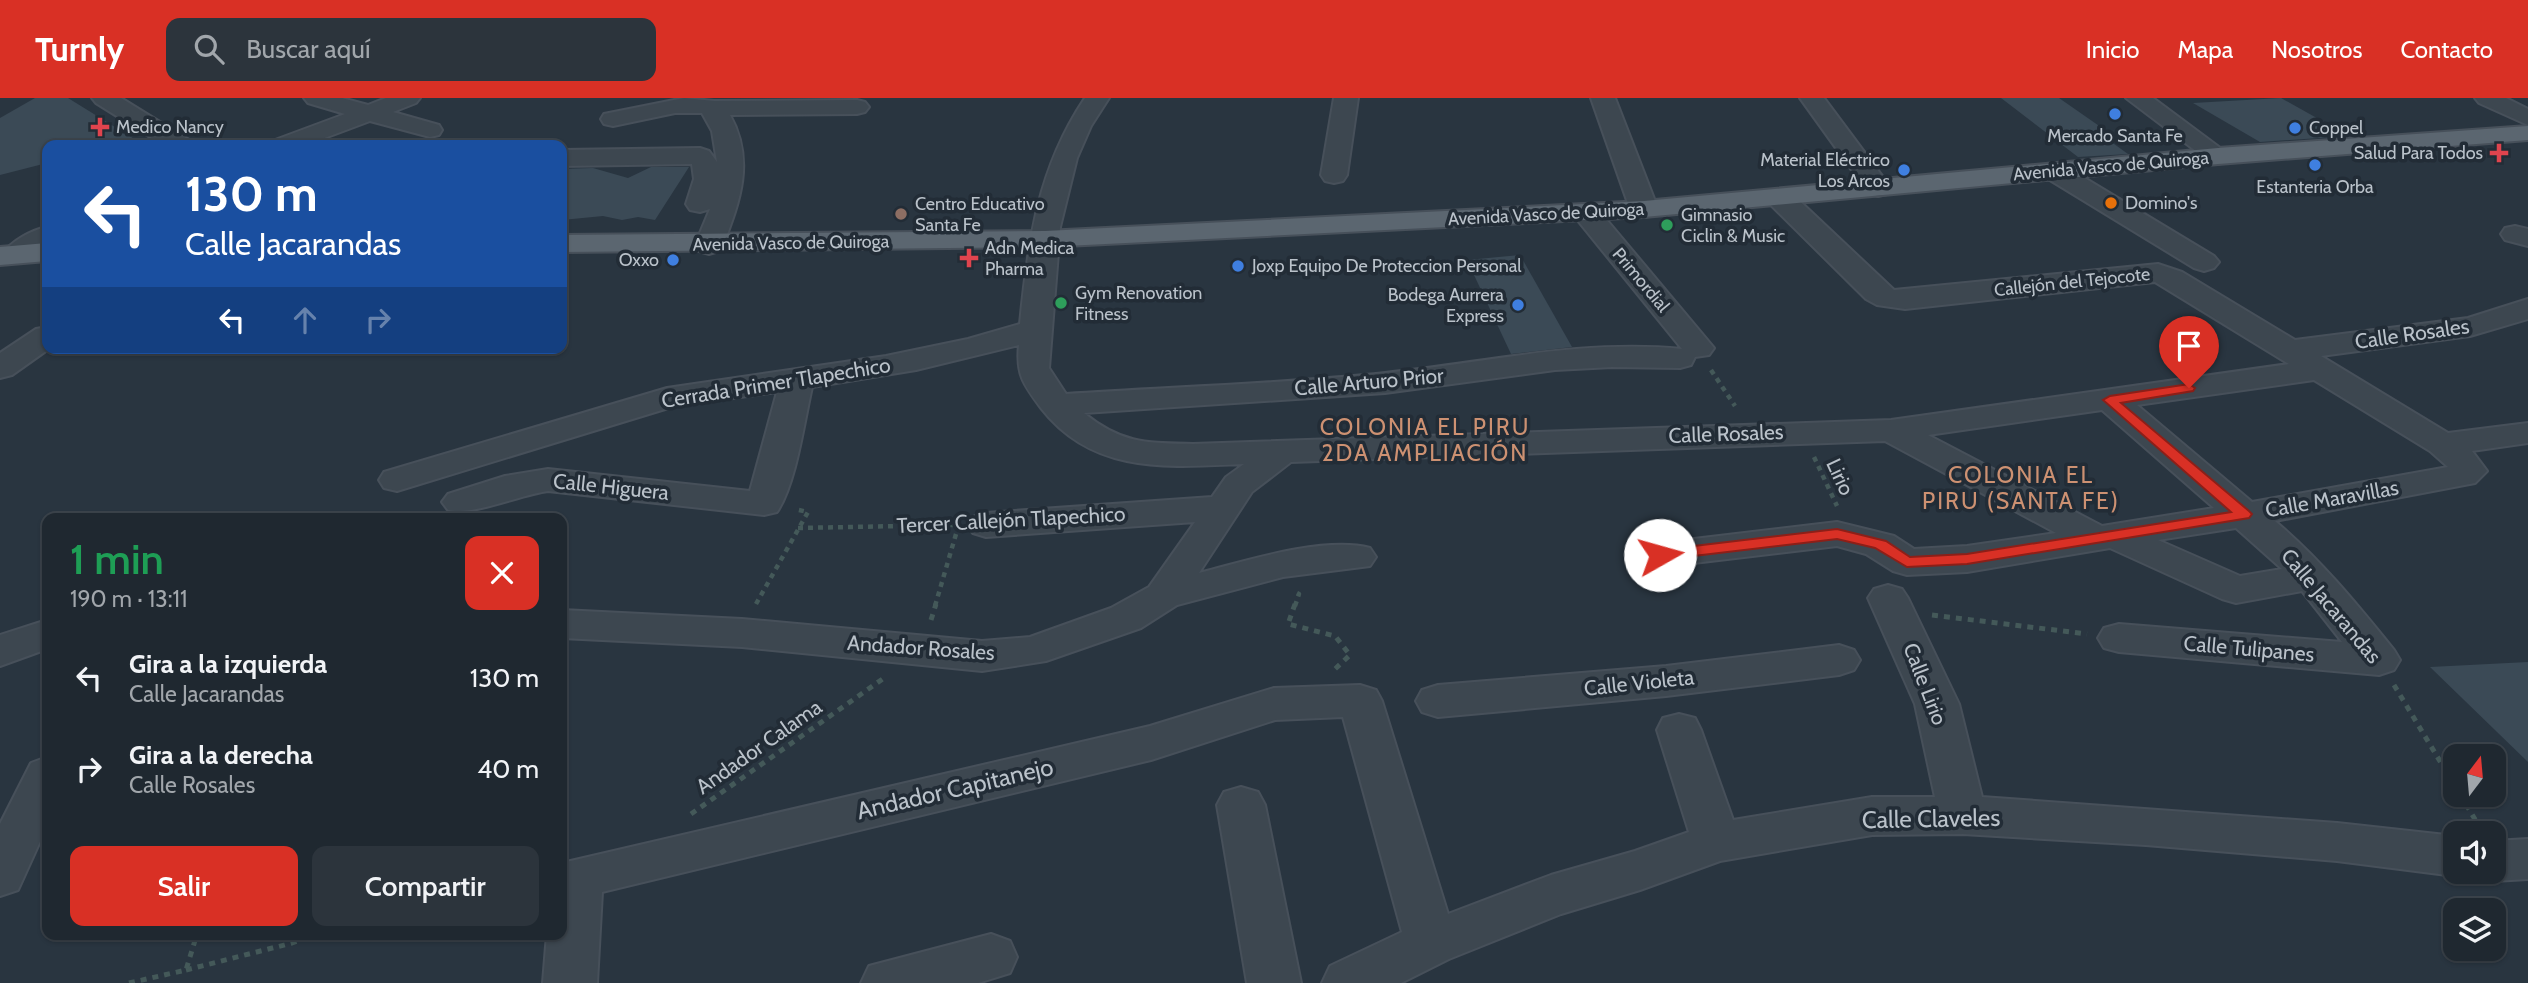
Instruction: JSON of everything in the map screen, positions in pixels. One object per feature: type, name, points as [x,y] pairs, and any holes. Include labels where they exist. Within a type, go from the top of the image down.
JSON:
[{"type":"main road","name":"Avenida Vasco de Quiroga","points":[[567,244],[696,245],[1045,239],[1644,209],[2218,156],[2528,133]]},
{"type":"main road","points":[[9,255],[42,252]]},
{"type":"street","points":[[104,98],[172,140]]},
{"type":"street","points":[[316,98],[369,113],[434,138]]},
{"type":"street","points":[[297,140],[408,98]]},
{"type":"street","points":[[414,98],[434,138]]},
{"type":"street","name":"Calle Rosales","points":[[1097,98],[1065,156],[1045,239],[1033,368],[1043,389],[1076,426],[1097,440],[1129,452],[1193,455],[1283,451],[1744,419],[1801,431],[1891,429],[2110,400],[2470,327],[2528,308]]},
{"type":"street","points":[[1334,175],[1346,98]]},
{"type":"street","points":[[1604,98],[1644,209]]},
{"type":"street","points":[[1812,98],[1878,188]]},
{"type":"street","points":[[2138,98],[2218,156]]},
{"type":"street","points":[[2487,98],[2528,118]]},
{"type":"street","points":[[674,105],[725,132],[731,187],[696,245]]},
{"type":"street","points":[[613,119],[674,105],[856,107]]},
{"type":"street","points":[[567,158],[700,156],[704,160],[708,176],[696,245]]},
{"type":"street","points":[[2054,171],[2204,262]]},
{"type":"street","name":"Callejón del Tejocote","points":[[1779,197],[1877,293],[1888,299],[1905,300],[2158,273],[2172,278],[2442,444]]},
{"type":"street","name":"Primordial","points":[[1585,212],[1697,359]]},
{"type":"street","points":[[9,255],[42,238]]},
{"type":"street","name":"Cerrada Primer Tlapechico","points":[[397,480],[695,391],[797,379],[951,355],[1036,329]]},
{"type":"street","points":[[0,368],[42,339]]},
{"type":"street","name":"Calle Arturo Prior","points":[[1057,405],[1385,383],[1555,360],[1612,357],[1697,359]]},
{"type":"street","name":"Calle Higuera","points":[[461,502],[518,484],[548,480],[764,504],[778,460],[797,379]]},
{"type":"street","name":"Calle Jacarandas","points":[[2110,400],[2291,555],[2379,660]]},
{"type":"street","points":[[1891,429],[2105,537],[2236,590],[2311,577]]},
{"type":"street","points":[[2442,444],[2528,433]]},
{"type":"street","name":"Calle Maravillas","points":[[1660,555],[1837,534],[1850,535],[1880,545],[1907,562],[1967,559],[2244,514],[2462,475],[2469,471],[2465,462],[2442,444]]},
{"type":"street","name":"Andador Rosales","points":[[567,624],[742,633],[982,656],[1031,651],[1126,618],[1163,597],[1239,485],[1283,451]]},
{"type":"street","name":"Tercer Callejón Tlapechico","points":[[972,525],[1223,508]]},
{"type":"street","points":[[1163,597],[1282,564],[1356,557]]},
{"type":"street","name":"Calle Lirio","points":[[1891,605],[1937,704],[1963,815]]},
{"type":"street","points":[[0,651],[42,636]]},
{"type":"street","name":"Calle Tulipanes","points":[[2119,638],[2379,660]]},
{"type":"street","name":"Calle Violeta","points":[[1438,701],[1666,681],[1839,660]]},
{"type":"street","points":[[1346,686],[1431,943]]},
{"type":"street","name":"Andador Capitanejo","points":[[570,983],[574,907],[580,877],[1151,743],[1273,704],[1346,686]]},
{"type":"street","points":[[1679,730],[1716,842]]},
{"type":"street","points":[[0,876],[42,786]]},
{"type":"street","points":[[1241,805],[1274,983]]},
{"type":"street","name":"Calle Claveles","points":[[1349,983],[1431,943],[1551,896],[1640,870],[1716,842],[1872,816],[1963,815],[2160,827],[2337,842],[2443,855]]},
{"type":"street","points":[[2506,860],[2528,859]]},
{"type":"street","points":[[888,983],[991,957]]},
{"type":"path","points":[[1697,359],[1744,419]]},
{"type":"path","name":"Lirio","points":[[1801,431],[1850,535]]},
{"type":"path","points":[[742,633],[808,512]]},
{"type":"path","points":[[922,651],[972,525]]},
{"type":"path","name":"Tercer Callejón Tlapechico","points":[[799,528],[972,525]]},
{"type":"path","points":[[1262,570],[1299,594],[1288,624],[1335,636],[1350,655],[1346,686]]},
{"type":"path","points":[[1891,605],[2119,638]]},
{"type":"path","name":"Andador Calama","points":[[679,822],[922,651]]},
{"type":"path","name":"Calle Jacarandas","points":[[2379,660],[2443,766]]},
{"type":"path","points":[[186,970],[195,940]]},
{"type":"path","points":[[129,983],[300,940]]},
{"type":"building","points":[[35,98],[68,98],[136,140],[42,140],[42,164],[0,175],[0,118]]},
{"type":"building","points":[[2001,98],[2059,98],[2105,130],[2096,131],[2128,154],[2078,157]]},
{"type":"building","points":[[2281,98],[2349,136],[2260,142],[2193,103]]},
{"type":"building","points":[[651,167],[689,167],[655,220],[638,217],[622,220],[603,216],[567,220],[567,169],[593,168],[628,178]]},
{"type":"building","name":"Bodega Aurrera Express","points":[[1520,255],[1572,347],[1511,354],[1467,260]]},
{"type":"building","points":[[2528,662],[2528,762],[2430,667]]},
{"type":"place","name":"Mercado Santa Fe","points":[[2115,114]]},
{"type":"place","name":"Medico Nancy","points":[[100,127]]},
{"type":"place","name":"Coppel","points":[[2295,128]]},
{"type":"place","name":"Salud Para Todos","points":[[2499,153]]},
{"type":"place","name":"Estanteria Orba","points":[[2315,165]]},
{"type":"place","name":"Material Eléctrico Los Arcos","points":[[1904,170]]},
{"type":"place","name":"Domino's","points":[[2111,203]]},
{"type":"place","name":"Centro Educativo Santa Fe","points":[[901,214]]},
{"type":"place","name":"Gimnasio Ciclin & Music","points":[[1667,225]]},
{"type":"place","name":"Adn Medica Pharma","points":[[969,258]]},
{"type":"place","name":"Oxxo","points":[[673,260]]},
{"type":"place","name":"Joxp Equipo De Proteccion Personal","points":[[1238,266]]},
{"type":"place","name":"Gym Renovation Fitness","points":[[1061,303]]},
{"type":"place","name":"Bodega Aurrera Express","points":[[1518,305]]},
{"type":"district","name":"COLONIA EL PIRU 2DA AMPLIACIÓN","points":[[1425,440]]},
{"type":"district","name":"COLONIA EL PIRU (SANTA FE)","points":[[2021,488]]},
{"type":"route","points":[[1660,555],[1837,534],[1850,535],[1880,545],[1907,562],[1967,559],[2244,514],[2110,400],[2189,388]]}]
